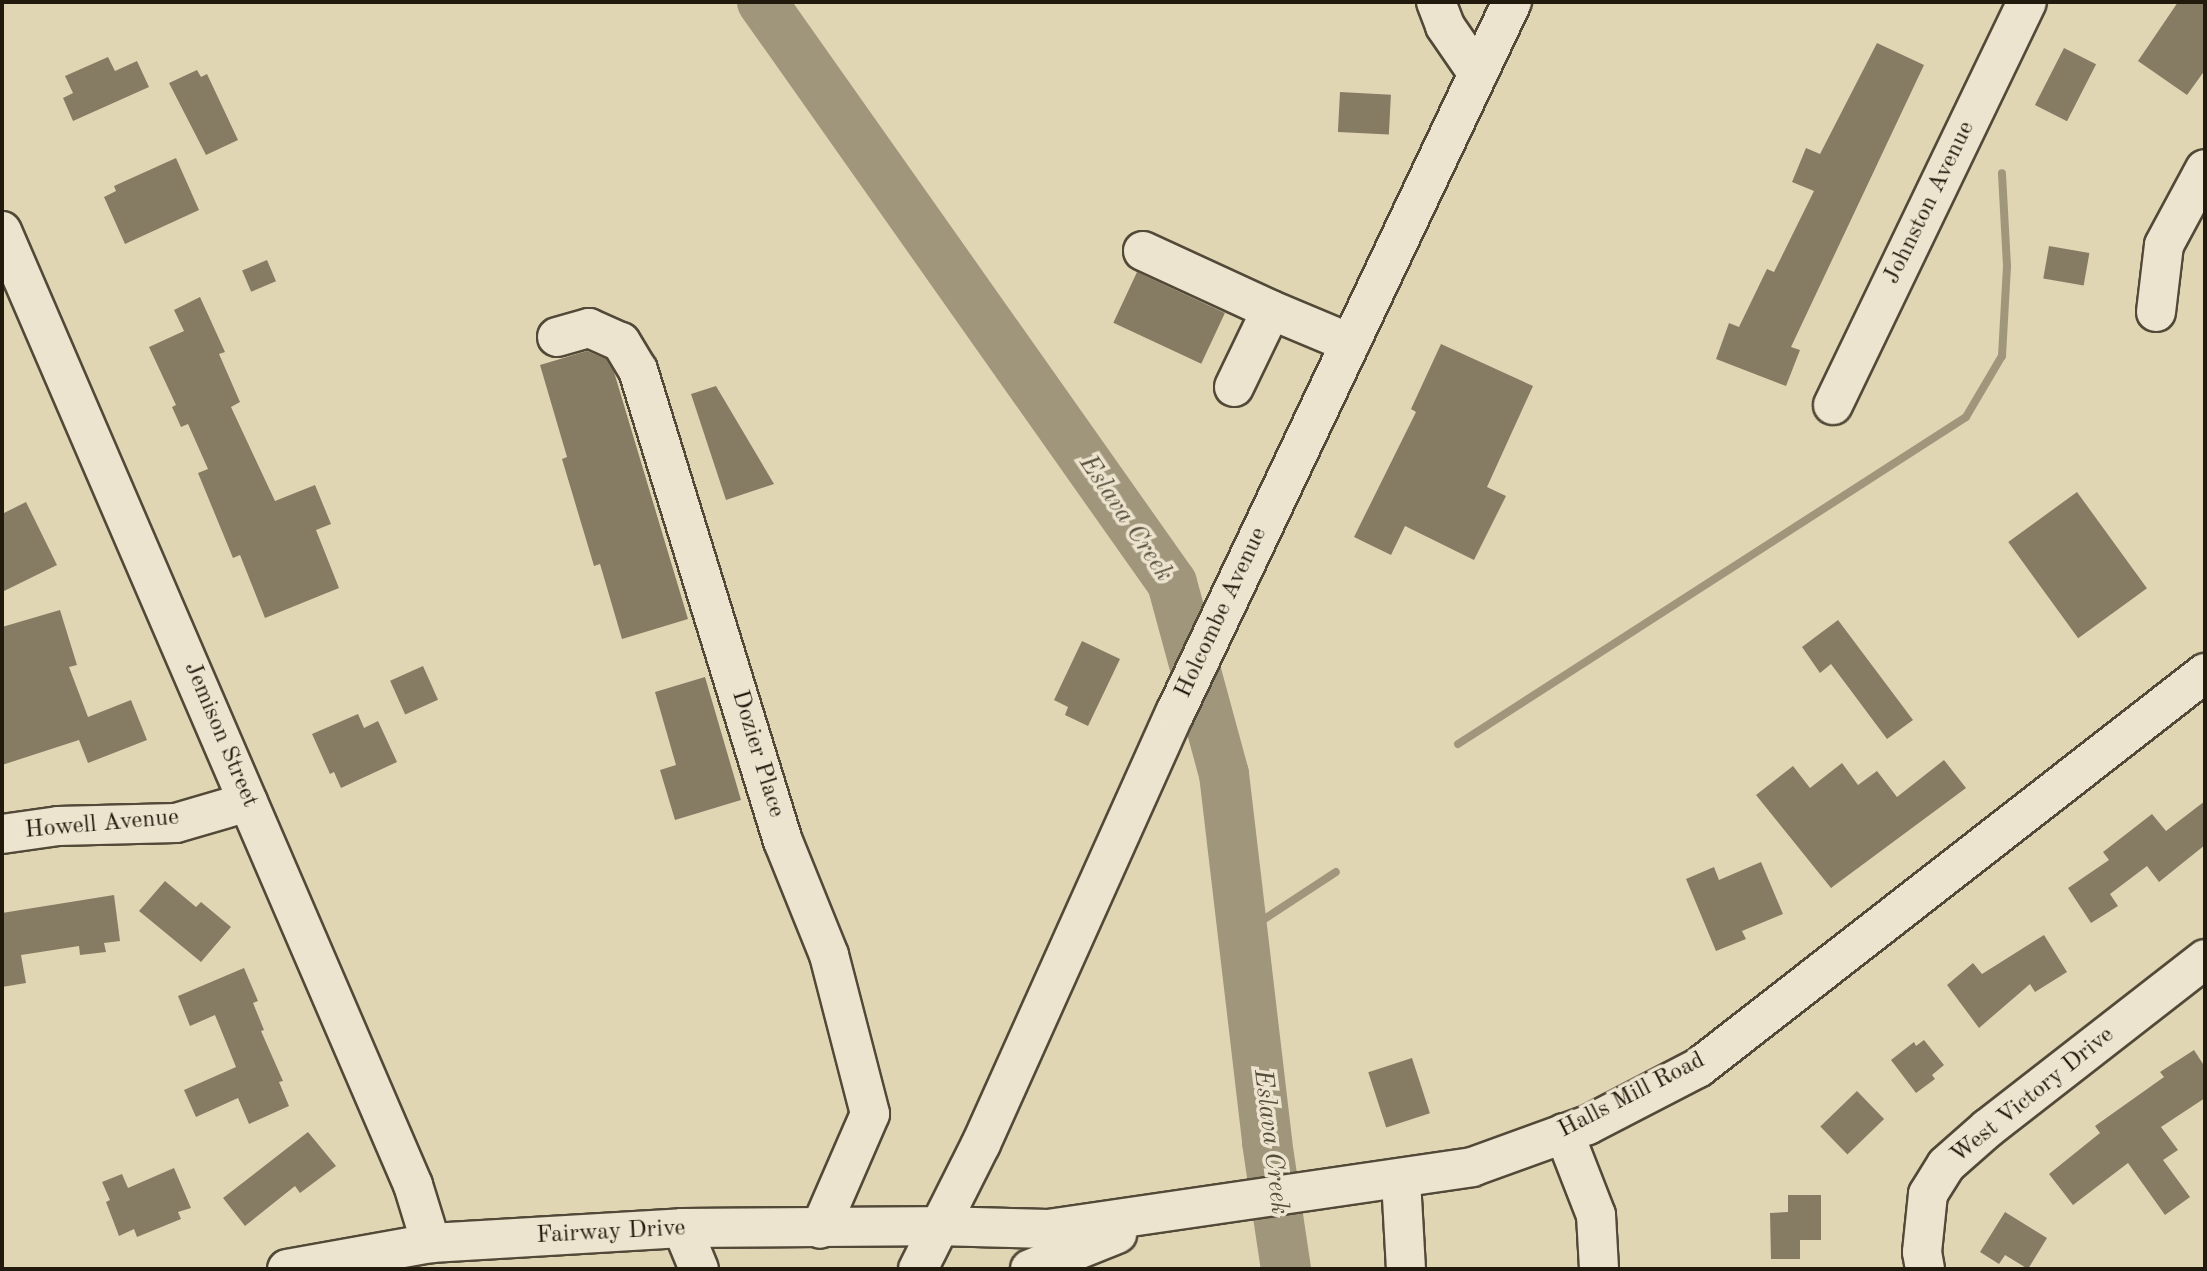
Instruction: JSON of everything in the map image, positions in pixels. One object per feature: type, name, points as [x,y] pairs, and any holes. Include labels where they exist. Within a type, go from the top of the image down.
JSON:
[{"type":"street","points":[[1436,2],[1445,26],[1478,74]]},
{"type":"street","name":"Holcombe Avenue","points":[[937,1226],[987,1130],[1175,713],[1512,2]]},
{"type":"street","name":"Johnston Avenue","points":[[1833,405],[2027,2]]},
{"type":"street","points":[[2156,312],[2164,245],[2205,169]]},
{"type":"street","name":"Jemison Street","points":[[2,231],[413,1185],[431,1243]]},
{"type":"street","points":[[1143,251],[1350,343]]},
{"type":"street","points":[[1234,387],[1271,310]]},
{"type":"street","name":"Dozier Place","points":[[557,337],[589,328],[621,342],[638,370],[783,841],[829,955],[870,1114],[820,1229]]},
{"type":"street","name":"Halls Mill Road","points":[[937,1226],[1048,1229],[1401,1180],[1472,1167],[1588,1125],[1698,1068],[2205,673]]},
{"type":"street","name":"Howell Avenue","points":[[2,834],[58,826],[176,823],[248,802]]},
{"type":"street","name":"West Victory Drive","points":[[1925,1269],[1922,1252],[1928,1194],[1946,1165],[1988,1128],[2205,959]]},
{"type":"street","points":[[1564,1133],[1596,1215],[1599,1269]]},
{"type":"street","points":[[1401,1180],[1406,1269]]},
{"type":"street","points":[[1030,1269],[1186,1208]]},
{"type":"street","points":[[918,1269],[937,1226]]},
{"type":"street","name":"Fairway Drive","points":[[287,1269],[390,1258],[431,1243],[682,1228],[937,1226]]},
{"type":"street","points":[[682,1228],[699,1269]]},
{"type":"building","points":[[2178,2],[2205,2],[2205,70],[2187,95],[2138,61]]},
{"type":"building","points":[[1877,43],[1924,65],[1791,347],[1800,350],[1786,386],[1716,359],[1729,323],[1739,327],[1767,269],[1774,272],[1814,191],[1792,182],[1806,148],[1820,154]]},
{"type":"building","points":[[2064,48],[2096,64],[2067,121],[2035,105]]},
{"type":"building","points":[[108,57],[115,71],[137,61],[149,87],[73,121],[63,98],[73,93],[65,76]]},
{"type":"building","points":[[197,70],[201,77],[207,74],[238,140],[206,155],[169,83]]},
{"type":"building","points":[[1340,92],[1391,95],[1389,135],[1338,132]]},
{"type":"building","points":[[176,158],[199,210],[125,244],[104,197],[116,191],[114,186]]},
{"type":"building","points":[[2049,246],[2089,253],[2084,286],[2043,278]]},
{"type":"building","points":[[267,260],[276,281],[251,292],[242,271]]},
{"type":"building","points":[[1137,272],[1225,313],[1201,364],[1113,323]]},
{"type":"building","points":[[200,297],[225,352],[219,354],[240,402],[231,407],[275,501],[315,485],[331,524],[316,530],[339,588],[265,618],[240,555],[233,558],[198,473],[208,469],[188,424],[181,427],[172,407],[176,405],[149,347],[184,331],[174,310]]},
{"type":"building","points":[[1441,344],[1533,386],[1487,487],[1506,496],[1474,560],[1405,526],[1391,555],[1354,537],[1416,412],[1411,409]]},
{"type":"building","points":[[587,351],[606,359],[614,372],[688,619],[622,639],[600,564],[594,566],[562,459],[567,457],[540,365]]},
{"type":"building","points":[[716,386],[774,484],[726,500],[691,394]]},
{"type":"building","points":[[2077,492],[2147,588],[2078,638],[2008,542]]},
{"type":"building","points":[[26,502],[57,565],[2,592],[2,514]]},
{"type":"building","points":[[60,610],[77,665],[69,667],[88,717],[131,700],[147,740],[88,763],[79,740],[2,765],[2,627]]},
{"type":"building","points":[[1838,620],[1913,720],[1887,739],[1831,664],[1820,673],[1802,647]]},
{"type":"building","points":[[1082,641],[1120,659],[1088,726],[1065,715],[1068,707],[1054,700]]},
{"type":"building","points":[[423,666],[438,700],[405,714],[390,681]]},
{"type":"building","points":[[705,677],[741,800],[675,820],[660,770],[676,765],[655,692]]},
{"type":"building","points":[[358,714],[364,728],[378,721],[397,762],[341,788],[334,772],[330,774],[312,734]]},
{"type":"building","points":[[1944,760],[1966,788],[1831,888],[1756,795],[1793,766],[1810,788],[1842,763],[1858,785],[1877,771],[1897,797]]},
{"type":"building","points":[[2205,801],[2205,845],[2159,882],[2147,866],[2110,894],[2118,906],[2091,923],[2068,888],[2109,860],[2103,852],[2152,814],[2166,831]]},
{"type":"building","points":[[1761,862],[1783,914],[1742,931],[1746,939],[1716,951],[1686,879],[1714,867],[1719,880]]},
{"type":"building","points":[[165,881],[196,907],[201,902],[231,927],[201,962],[139,911]]},
{"type":"building","points":[[114,895],[120,941],[104,943],[106,952],[80,955],[79,946],[21,955],[26,983],[2,987],[2,913]]},
{"type":"building","points":[[2044,935],[2067,972],[2035,992],[2030,984],[1979,1028],[1947,985],[1973,963],[1982,974]]},
{"type":"building","points":[[244,968],[258,1001],[253,1003],[264,1030],[261,1031],[283,1081],[279,1082],[289,1106],[249,1124],[238,1098],[196,1117],[184,1090],[236,1067],[215,1015],[190,1026],[178,996]]},
{"type":"building","points":[[1924,1040],[1944,1065],[1932,1075],[1935,1079],[1916,1093],[1891,1060],[1914,1042],[1916,1046]]},
{"type":"building","points":[[2194,1050],[2205,1067],[2205,1098],[2161,1127],[2178,1150],[2163,1160],[2190,1197],[2165,1215],[2128,1163],[2073,1205],[2049,1174],[2100,1133],[2095,1126],[2164,1077],[2160,1072]]},
{"type":"building","points":[[1412,1058],[1430,1113],[1386,1127],[1368,1072]]},
{"type":"building","points":[[1857,1091],[1884,1119],[1847,1154],[1820,1126]]},
{"type":"building","points":[[308,1132],[336,1166],[300,1193],[295,1186],[245,1226],[223,1198]]},
{"type":"building","points":[[174,1168],[191,1208],[178,1212],[181,1219],[137,1237],[134,1229],[119,1236],[102,1182],[122,1174],[128,1188]]},
{"type":"building","points":[[1788,1195],[1821,1195],[1821,1240],[1800,1240],[1800,1259],[1771,1259],[1770,1213],[1788,1212]]},
{"type":"building","points":[[2005,1212],[2047,1238],[2028,1269],[2005,1255],[1999,1264],[1980,1252]]},
{"type":"waterway","name":"Eslava Creek","points":[[762,2],[1172,583],[1224,774],[1267,1142],[1286,1269]]},
{"type":"waterway","points":[[1458,744],[1966,417],[2002,356],[2007,266],[2002,173]]},
{"type":"waterway","points":[[1243,933],[1336,872]]}]
